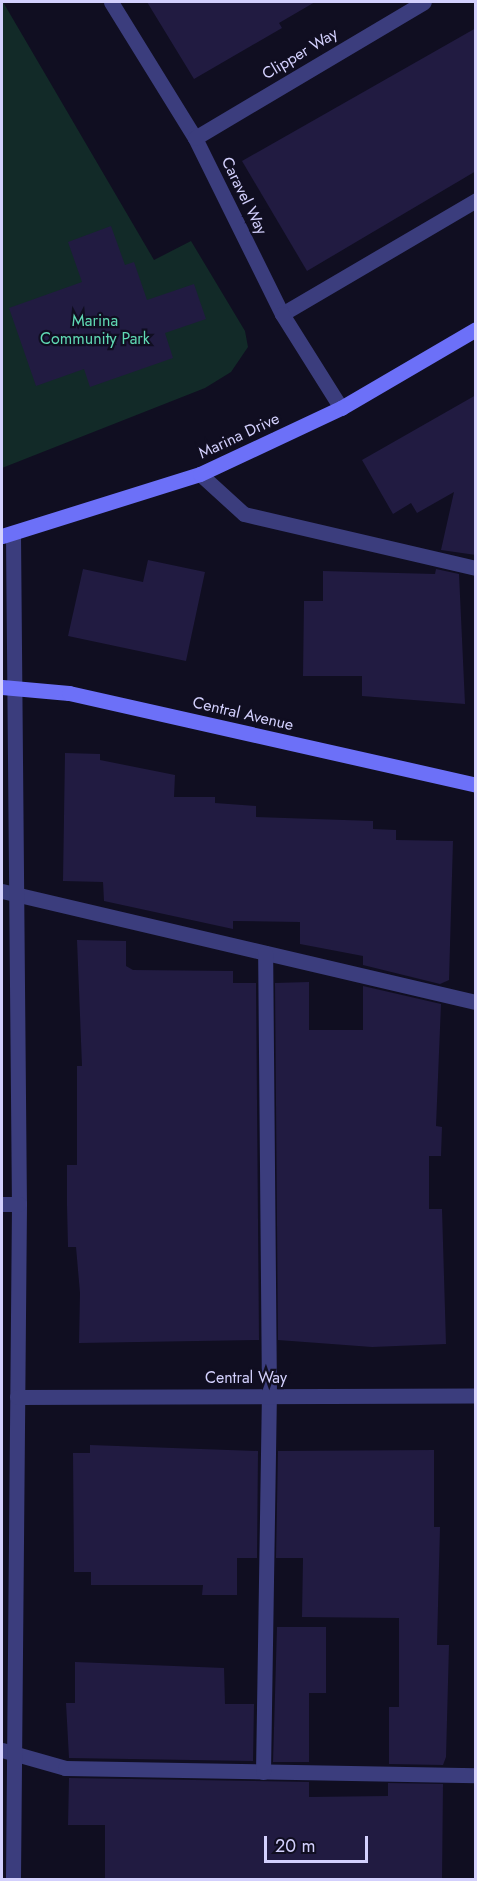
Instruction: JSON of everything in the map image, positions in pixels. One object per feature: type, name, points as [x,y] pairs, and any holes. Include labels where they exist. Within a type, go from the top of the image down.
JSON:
[{"type":"main road","name":"Marina Drive","points":[[7,536],[200,474],[340,408],[476,329]]},
{"type":"main road","name":"Central Avenue","points":[[8,688],[69,693],[476,785]]},
{"type":"street","name":"Caravel Way","points":[[111,2],[195,138],[282,314],[340,408]]},
{"type":"street","name":"Clipper Way","points":[[195,138],[424,2]]},
{"type":"street","points":[[282,314],[476,200]]},
{"type":"street","points":[[200,474],[244,514],[476,568]]},
{"type":"street","points":[[7,536],[8,688],[19,895],[17,1397],[8,1753],[13,1880]]},
{"type":"street","points":[[2,891],[476,1002]]},
{"type":"street","points":[[263,1772],[270,1396],[265,952]]},
{"type":"street","points":[[2,1204],[19,1204]]},
{"type":"street","name":"Central Way","points":[[17,1397],[476,1395]]},
{"type":"street","points":[[8,1753],[65,1768],[476,1775]]},
{"type":"green space","name":"Marina Community Park","points":[[3,2],[154,260],[191,241],[245,331],[248,347],[231,372],[205,388],[2,468]]},
{"type":"building","points":[[147,2],[315,2],[279,23],[282,28],[194,79]]},
{"type":"building","points":[[476,28],[476,171],[307,271],[242,161]]},
{"type":"building","points":[[111,226],[125,265],[134,262],[147,300],[194,284],[206,319],[165,333],[173,358],[90,387],[84,369],[36,386],[9,308],[82,282],[68,242]]},
{"type":"building","points":[[476,395],[476,555],[441,550],[454,492],[417,513],[411,503],[393,514],[362,460]]},
{"type":"building","points":[[148,560],[205,572],[186,661],[68,636],[83,569],[143,582]]},
{"type":"building","points":[[436,569],[459,574],[465,704],[362,696],[362,676],[303,676],[304,601],[323,601],[323,571],[435,574]]},
{"type":"building","points":[[65,753],[100,754],[100,760],[175,775],[174,797],[215,797],[215,803],[256,806],[256,817],[373,821],[373,829],[396,830],[396,840],[453,841],[449,980],[440,984],[363,965],[363,956],[300,944],[300,922],[233,921],[233,929],[104,901],[103,882],[63,881]]},
{"type":"building","points":[[77,940],[126,941],[126,966],[133,970],[233,971],[233,983],[256,983],[259,1340],[79,1343],[80,1293],[76,1247],[68,1247],[67,1205],[67,1165],[77,1165],[77,1066],[82,1066]]},
{"type":"building","points":[[309,982],[309,1030],[363,1030],[363,986],[441,1004],[436,1126],[442,1127],[441,1156],[429,1156],[429,1209],[442,1209],[446,1344],[372,1347],[278,1340],[275,983]]},
{"type":"building","points":[[90,1445],[258,1451],[257,1558],[237,1558],[237,1595],[202,1595],[203,1585],[91,1585],[91,1572],[74,1572],[73,1453],[90,1453]]},
{"type":"building","points":[[434,1450],[434,1527],[440,1527],[437,1645],[449,1645],[446,1757],[443,1765],[389,1764],[389,1707],[399,1707],[399,1618],[302,1617],[303,1558],[276,1558],[278,1451]]},
{"type":"building","points":[[277,1627],[326,1627],[326,1693],[309,1693],[309,1762],[273,1762]]},
{"type":"building","points":[[75,1662],[224,1668],[225,1704],[254,1704],[253,1761],[69,1758],[66,1703],[75,1703]]},
{"type":"building","points":[[69,1778],[309,1782],[309,1797],[388,1796],[388,1783],[443,1784],[442,1880],[105,1880],[105,1825],[68,1825]]}]
